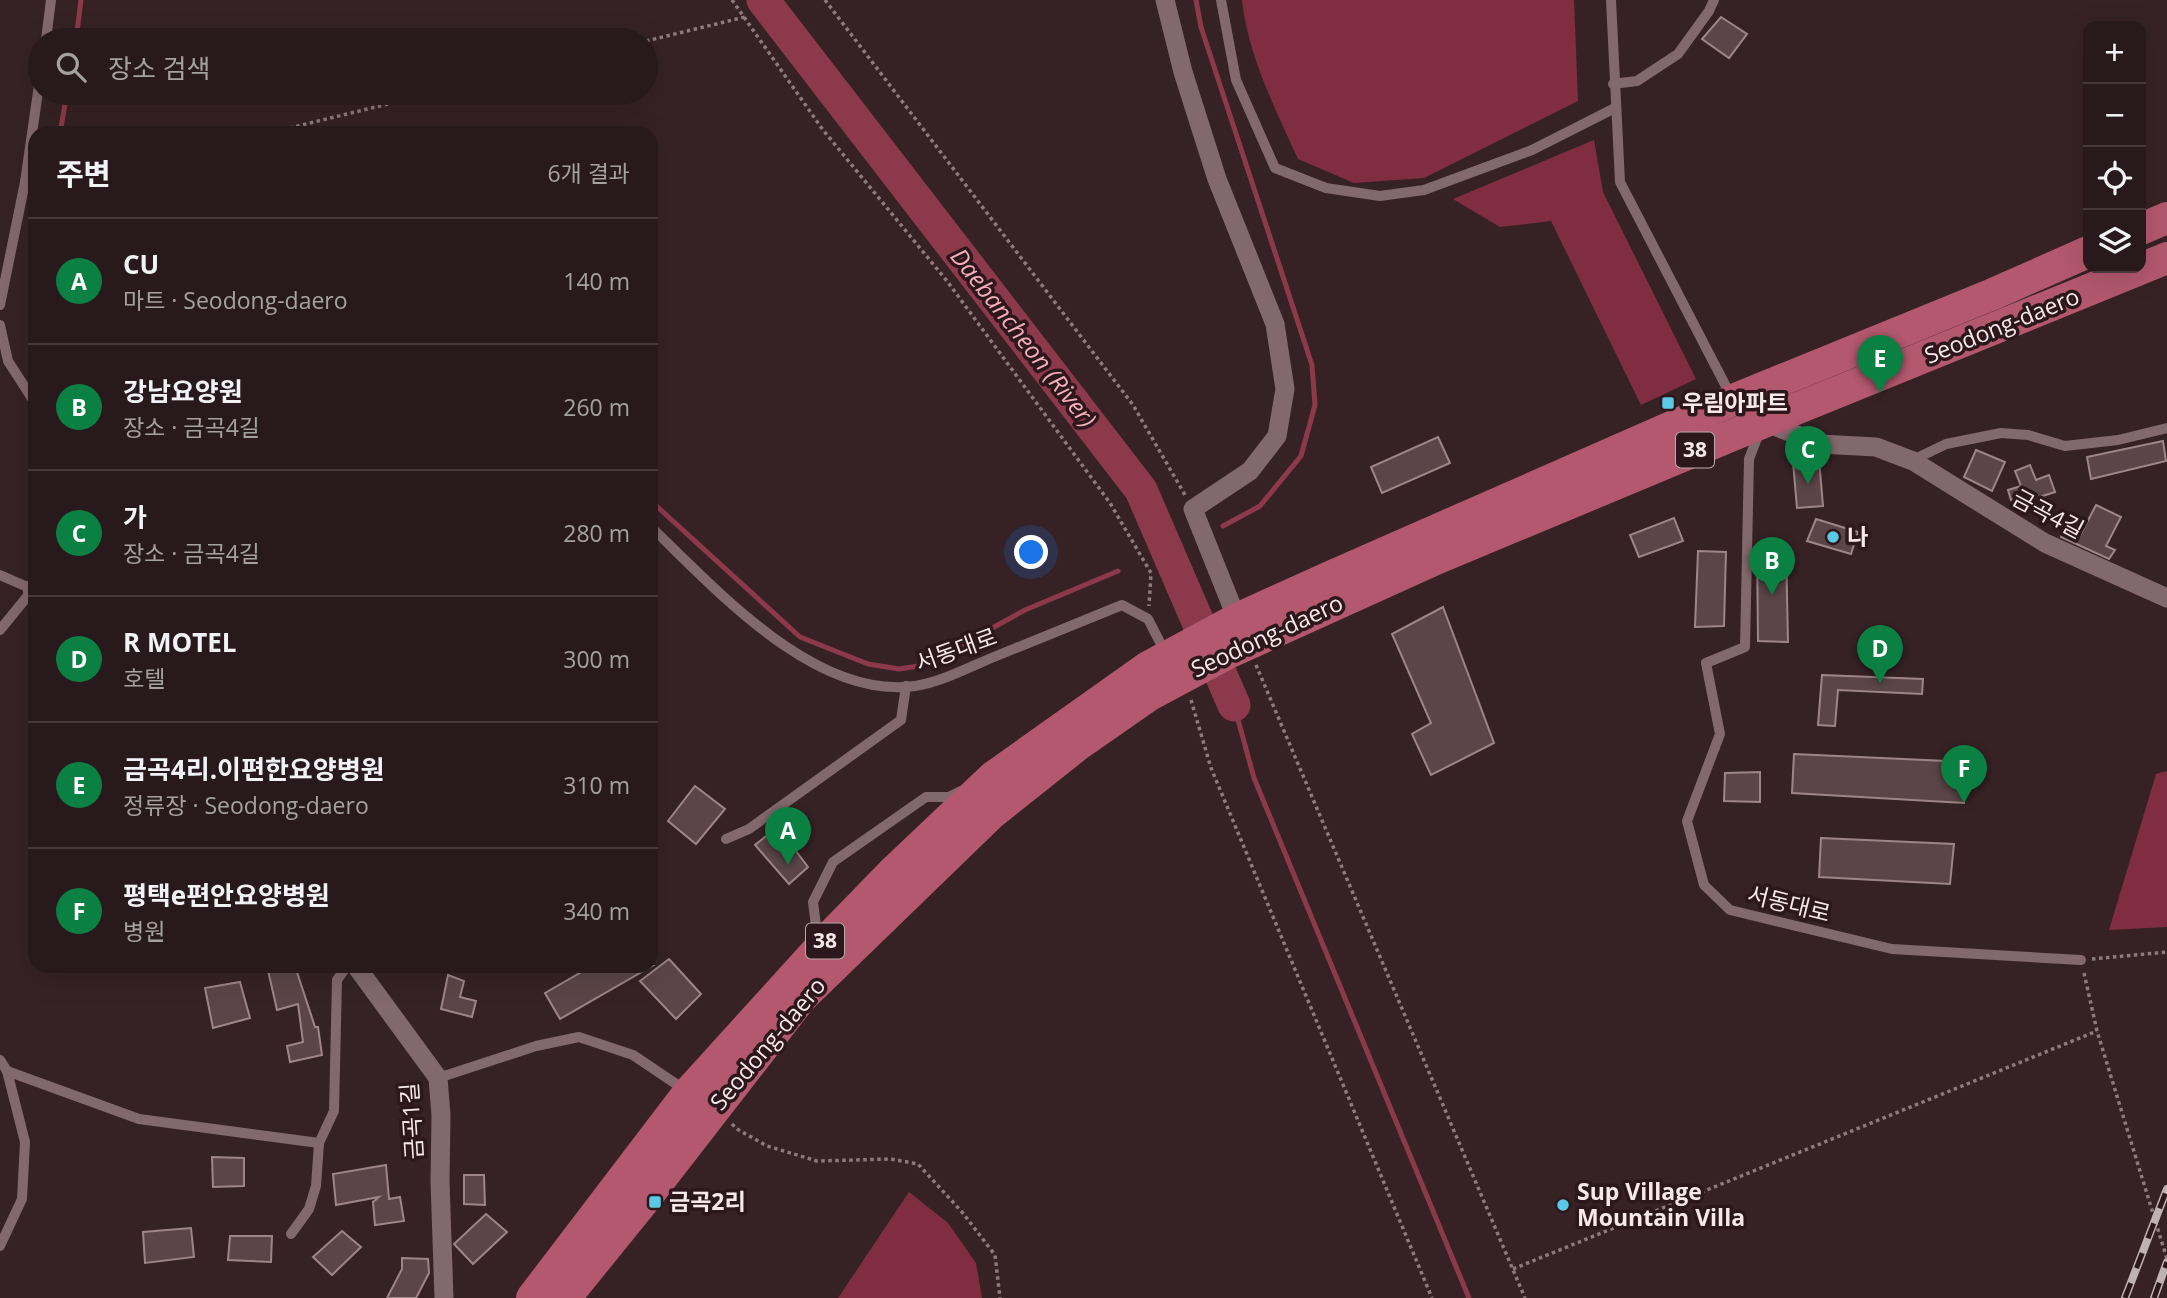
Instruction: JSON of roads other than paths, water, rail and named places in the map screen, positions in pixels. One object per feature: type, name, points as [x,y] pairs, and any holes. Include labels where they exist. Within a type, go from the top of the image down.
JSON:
[{"type":"main road","points":[[2146,227],[2167,218]]},
{"type":"main road","name":"Seodong-daero","points":[[532,1298],[703,1098],[819,948],[895,870],[993,777],[1137,674],[1182,663],[1234,636],[1438,558],[1993,294],[2083,255]]},
{"type":"main road","name":"Seodong-daero","points":[[1748,411],[2167,258]]},
{"type":"main road","name":"Seodong-daero","points":[[565,1298],[642,1203],[703,1098],[893,907],[991,814],[1079,744],[1148,696],[1182,663]]},
{"type":"street","points":[[1165,0],[1183,72],[1217,179],[1275,324],[1285,389],[1277,436],[1250,471],[1193,509],[1234,636]]},
{"type":"street","name":"금곡4길","points":[[1748,411],[1820,444],[1876,447],[1913,461],[2045,543],[2167,598]]},
{"type":"street","name":"금곡1길","points":[[361,973],[438,1078],[444,1298]]},
{"type":"lane","points":[[48,28],[51,0]]},
{"type":"lane","points":[[1221,0],[1236,80],[1275,168],[1326,188],[1380,196],[1424,190],[1532,150],[1615,108]]},
{"type":"lane","points":[[1611,0],[1613,84],[1620,182],[1748,411]]},
{"type":"lane","points":[[1613,84],[1637,80],[1678,54],[1714,0]]},
{"type":"lane","points":[[35,126],[37,105]]},
{"type":"lane","points":[[0,305],[28,191]]},
{"type":"lane","points":[[0,325],[8,361],[28,391]]},
{"type":"lane","name":"서동대로","points":[[1748,411],[1745,647],[1706,663],[1720,734],[1687,821],[1704,885],[1730,910],[1892,949],[2081,960]]},
{"type":"lane","points":[[1913,461],[1946,444],[2001,433],[2028,435],[2065,446],[2118,440],[2167,428]]},
{"type":"lane","name":"서동대로","points":[[658,534],[729,602],[800,657],[838,676],[878,687],[916,686],[1122,605],[1148,619],[1182,663]]},
{"type":"lane","points":[[0,575],[28,587]]},
{"type":"lane","points":[[0,630],[28,597]]},
{"type":"lane","points":[[726,839],[749,829],[901,720],[906,686]]},
{"type":"lane","points":[[819,948],[813,902],[833,862],[926,797],[949,797],[993,777]]},
{"type":"lane","points":[[291,1234],[309,1209],[316,1186],[319,1143],[334,1111],[337,980],[342,973]]},
{"type":"lane","points":[[438,1078],[536,1046],[579,1037],[633,1055],[703,1098]]},
{"type":"lane","points":[[0,1060],[7,1071],[25,1142],[22,1199],[0,1246]]},
{"type":"lane","points":[[7,1071],[139,1119],[319,1143]]},
{"type":"waterway","points":[[78,28],[81,0]]},
{"type":"waterway","name":"Daebancheon (River)","points":[[763,0],[1141,490],[1234,705]]},
{"type":"waterway","points":[[1196,0],[1201,27],[1312,365],[1315,405],[1301,456],[1260,506],[1223,526]]},
{"type":"waterway","points":[[61,126],[65,105]]},
{"type":"waterway","points":[[658,507],[800,637],[868,664],[899,669],[925,665],[1025,610],[1118,571]]},
{"type":"waterway","points":[[1234,705],[1254,778],[1469,1298]]},
{"type":"railway","points":[[2125,1298],[2167,1189]]},
{"type":"railway","points":[[2154,1298],[2167,1262]]},
{"type":"place","name":"금곡4리.이편한요양병원","points":[[1880,393]]},
{"type":"place","name":"우림아파트","points":[[1668,403]]},
{"type":"place","name":"가","points":[[1808,484]]},
{"type":"place","name":"나","points":[[1833,537]]},
{"type":"place","name":"강남요양원","points":[[1772,595]]},
{"type":"place","name":"R MOTEL","points":[[1880,683]]},
{"type":"place","name":"평택e편안요양병원","points":[[1964,803]]},
{"type":"place","name":"CU","points":[[788,865]]},
{"type":"place","name":"금곡2리","points":[[655,1202]]},
{"type":"place","name":"Sup Village Mountain Villa","points":[[1563,1205]]}]
